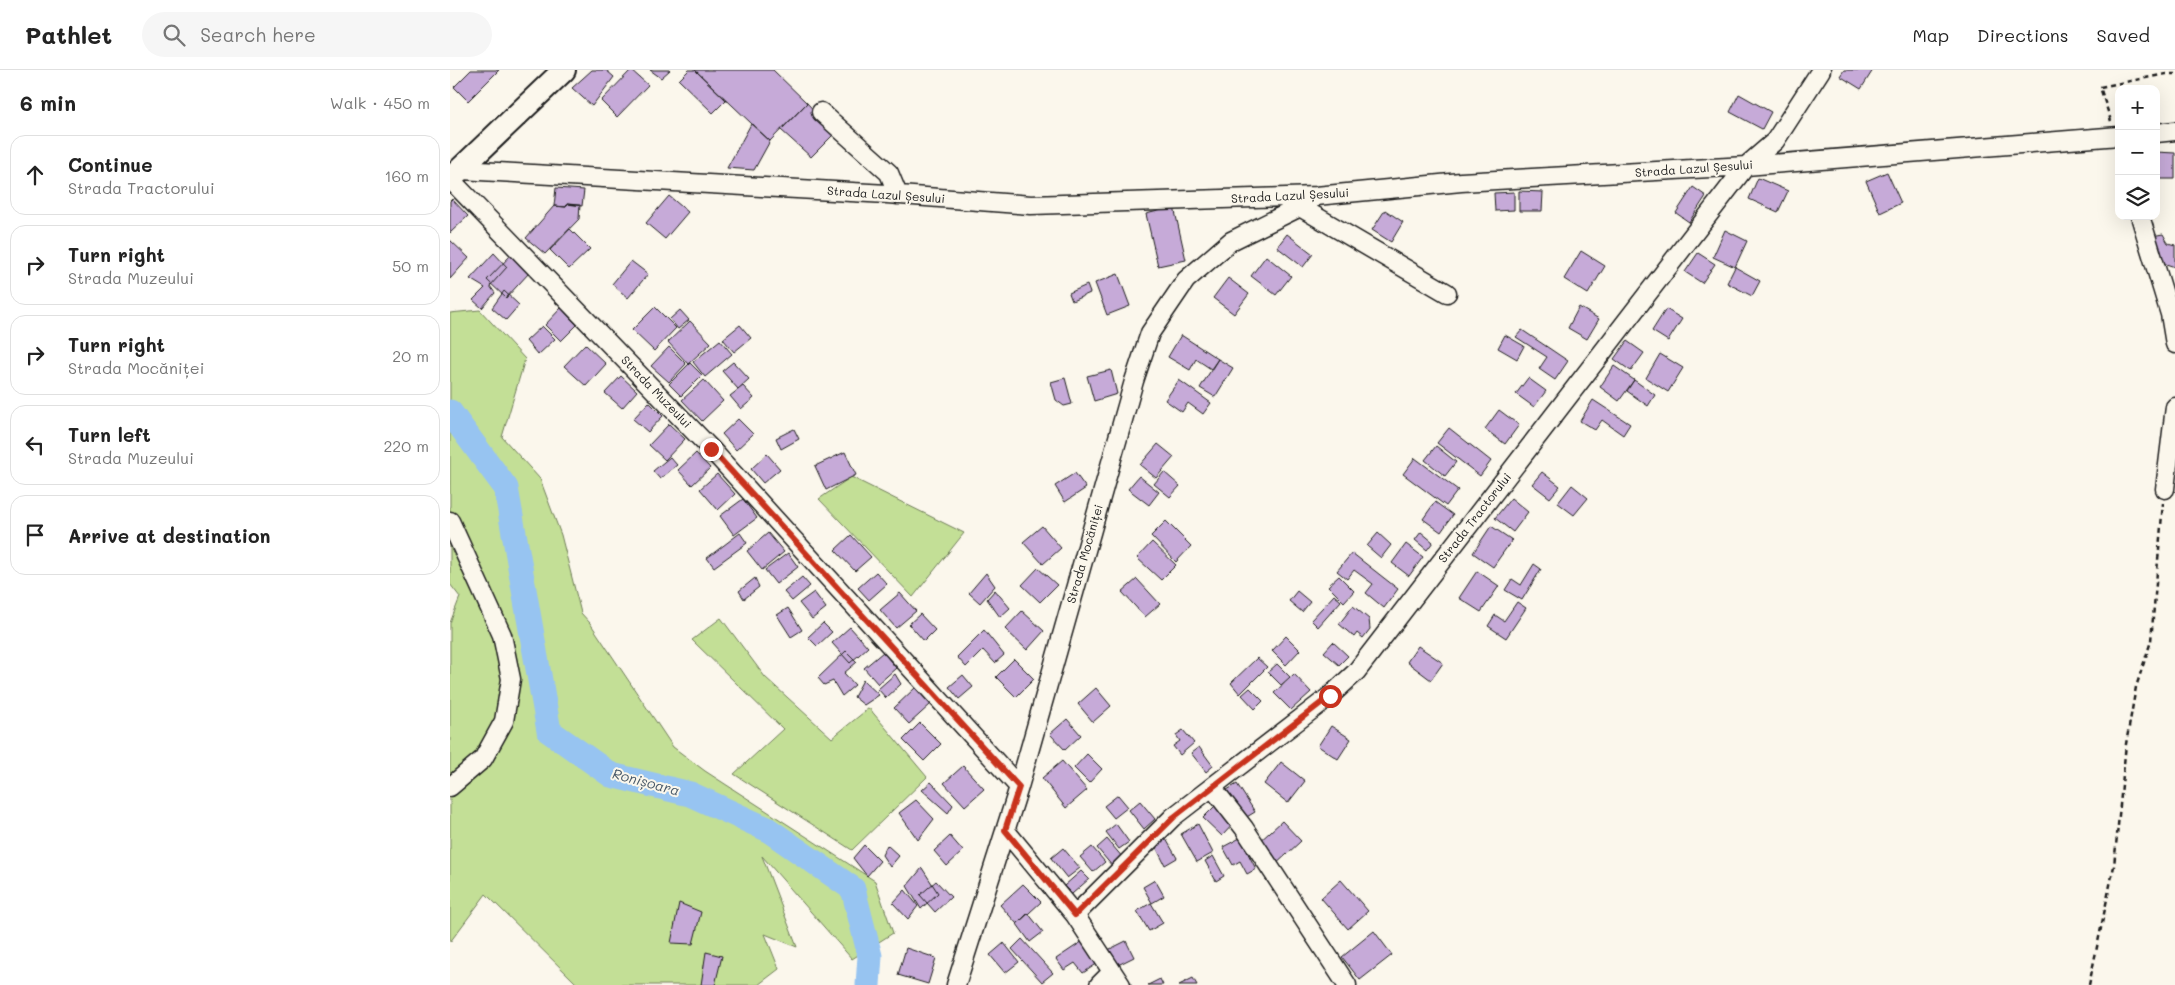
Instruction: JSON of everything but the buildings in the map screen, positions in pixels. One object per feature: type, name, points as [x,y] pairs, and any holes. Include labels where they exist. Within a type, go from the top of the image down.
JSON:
[{"type":"main road","points":[[456,175],[564,70]]},
{"type":"street","name":"Strada Tractorului","points":[[1075,915],[1174,817],[1330,696],[1356,672],[1746,166],[1775,141],[1821,70]]},
{"type":"street","points":[[821,112],[889,173],[898,195]]},
{"type":"street","points":[[2160,133],[2175,132]]},
{"type":"street","name":"Strada Lazul Șesului","points":[[456,175],[898,195],[1031,205],[1316,196],[1461,182],[1746,166],[2115,139]]},
{"type":"street","name":"Strada Muzeului","points":[[456,175],[711,449],[1019,787]]},
{"type":"street","name":"Strada Mocăniței","points":[[956,985],[1019,787],[1150,332],[1186,280],[1232,241],[1300,207],[1316,196]]},
{"type":"street","points":[[1300,207],[1447,293]]},
{"type":"street","points":[[2141,220],[2170,314],[2175,344]]},
{"type":"street","points":[[2164,489],[2175,407]]},
{"type":"street","points":[[450,521],[502,635],[511,679],[504,721],[483,758],[450,787]]},
{"type":"street","points":[[1212,787],[1244,828],[1347,985]]},
{"type":"street","points":[[1005,830],[1075,915],[1116,978],[1099,985]]},
{"type":"path","points":[[2115,130],[2100,87],[2166,74],[2175,74]]},
{"type":"path","points":[[2089,985],[2114,866],[2126,744],[2136,687],[2151,642],[2164,489]]},
{"type":"green space","points":[[480,310],[525,359],[502,437],[540,479],[561,535],[581,613],[590,623],[673,747],[705,771],[875,881],[893,933],[852,959],[762,856],[797,947],[765,934],[779,969],[758,985],[578,985],[486,894],[450,942],[450,623],[460,597],[450,584],[450,313]]},
{"type":"green space","points":[[851,477],[964,533],[913,597],[819,499]]},
{"type":"green space","points":[[721,618],[765,677],[832,738],[869,708],[927,777],[852,850],[734,774],[783,729],[692,640]]},
{"type":"waterway","name":"Ronișoara","points":[[450,412],[506,488],[549,731],[611,775],[690,794],[767,829],[853,889],[870,956],[868,985]]},
{"type":"route","points":[[711,449],[1019,787],[1005,830],[1075,915],[1174,817],[1330,696]]}]
